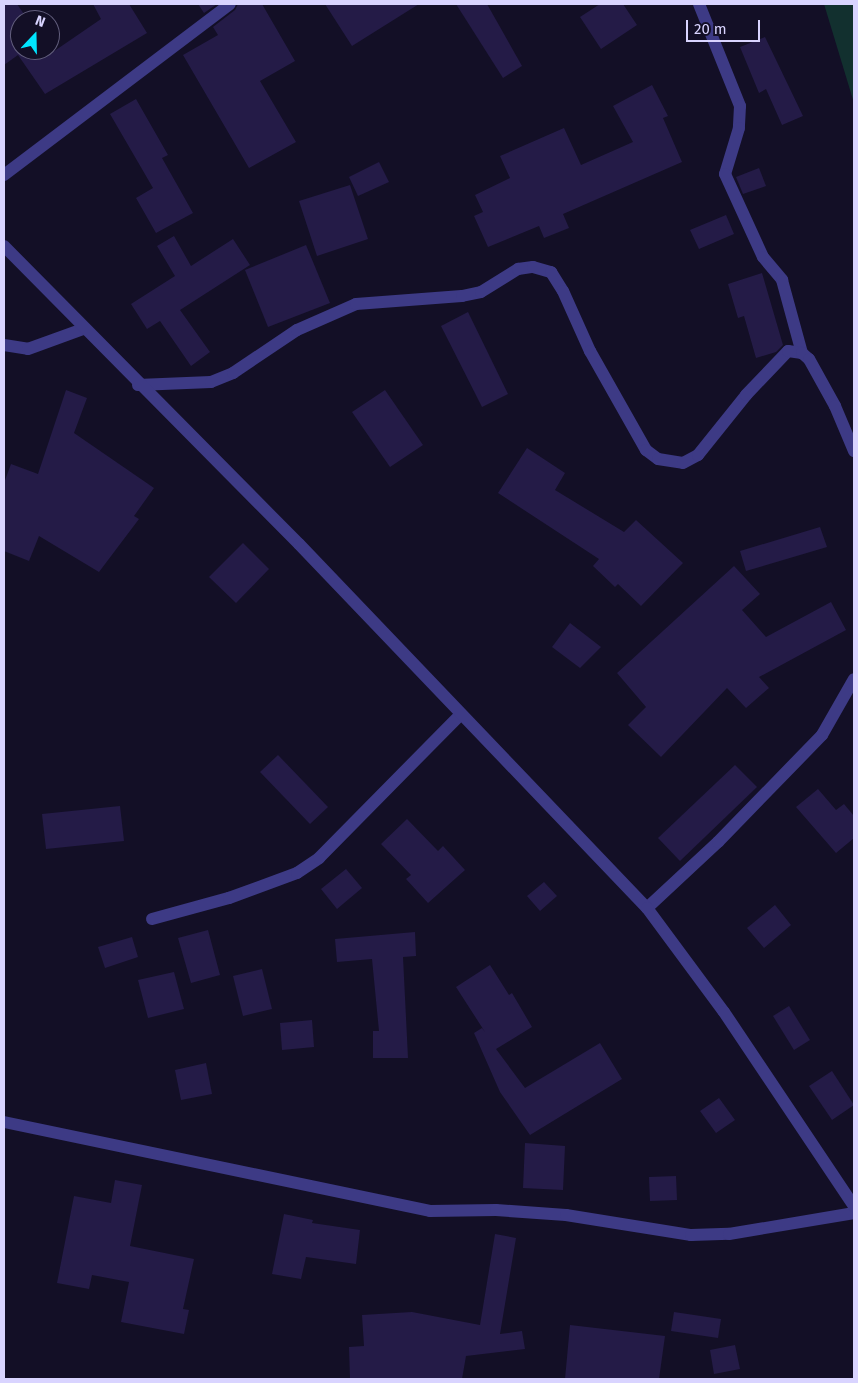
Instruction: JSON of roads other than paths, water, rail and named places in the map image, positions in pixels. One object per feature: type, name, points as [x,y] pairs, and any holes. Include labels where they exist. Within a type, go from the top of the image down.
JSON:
[{"type":"street","points":[[4,175],[230,4]]},
{"type":"street","points":[[699,4],[740,106],[739,128],[725,174],[763,257],[782,280],[802,353]]},
{"type":"street","points":[[4,246],[138,385],[298,544],[647,908],[724,1012],[854,1206]]},
{"type":"street","points":[[138,385],[192,385],[211,382],[233,372],[297,330],[356,304],[462,296],[481,292],[518,269],[533,266],[550,272],[563,291],[590,351],[646,450],[658,459],[683,463],[698,455],[746,395],[788,350],[802,353],[809,359],[835,406],[854,451]]},
{"type":"street","points":[[4,345],[28,349],[83,329]]},
{"type":"street","points":[[647,908],[718,842],[822,735],[854,679]]},
{"type":"street","points":[[152,919],[229,898],[298,873],[319,858],[461,714]]},
{"type":"street","points":[[4,1122],[430,1211],[496,1210],[566,1215],[691,1235],[730,1234],[854,1213]]}]
